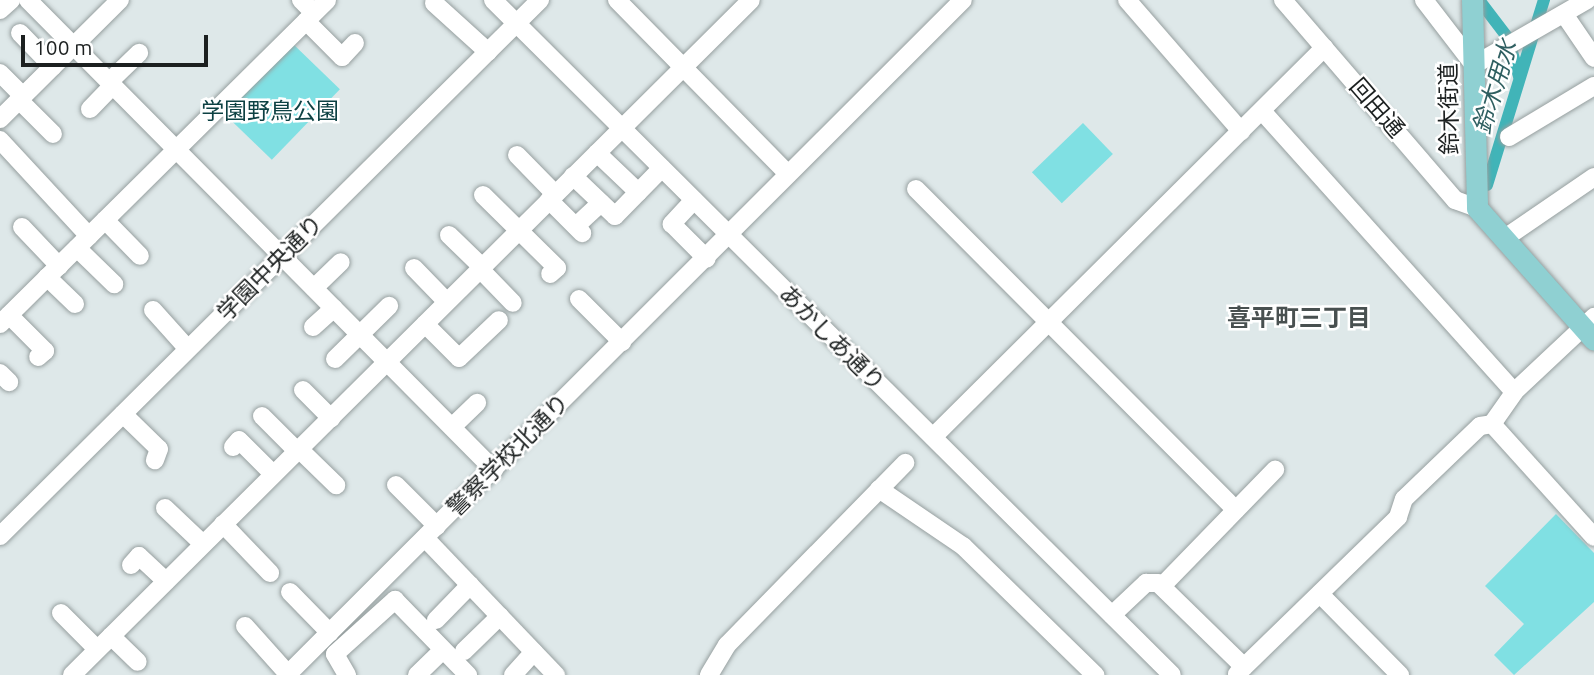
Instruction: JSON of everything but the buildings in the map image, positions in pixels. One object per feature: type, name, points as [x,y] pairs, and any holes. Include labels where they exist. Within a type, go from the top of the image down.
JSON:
[{"type":"main road","name":"鈴木街道","points":[[1472,3],[1477,208]]},
{"type":"main road","points":[[1477,208],[1590,328]]},
{"type":"street","points":[[0,10],[11,0]]},
{"type":"street","points":[[28,0],[494,470]]},
{"type":"street","points":[[0,119],[120,0]]},
{"type":"street","points":[[38,357],[44,351],[5,320],[176,149],[307,11],[327,0]]},
{"type":"street","name":"あかしあ通り","points":[[493,0],[1172,675]]},
{"type":"street","name":"学園中央通り","points":[[2,528],[123,414],[540,0]]},
{"type":"street","points":[[617,0],[788,174]]},
{"type":"street","points":[[78,673],[97,649],[751,0]]},
{"type":"street","name":"警察学校北通り","points":[[288,674],[964,0]]},
{"type":"street","points":[[1127,0],[1241,131]]},
{"type":"street","name":"回田通","points":[[1283,0],[1455,200],[1477,208]]},
{"type":"street","points":[[1424,0],[1474,65],[1587,0]]},
{"type":"street","points":[[434,3],[488,52]]},
{"type":"street","points":[[307,11],[342,57],[355,43]]},
{"type":"street","points":[[1564,14],[1594,58]]},
{"type":"street","points":[[20,33],[53,67]]},
{"type":"street","points":[[933,437],[1324,47]]},
{"type":"street","points":[[90,109],[139,53]]},
{"type":"street","points":[[0,73],[53,134]]},
{"type":"street","points":[[1509,137],[1594,86]]},
{"type":"street","points":[[1262,111],[1514,392]]},
{"type":"street","points":[[0,140],[114,284]]},
{"type":"street","points":[[597,153],[638,192]]},
{"type":"street","points":[[517,155],[579,230],[601,204]]},
{"type":"street","points":[[573,176],[615,216],[662,168]]},
{"type":"street","points":[[1505,238],[1594,177]]},
{"type":"street","points":[[916,189],[1236,510]]},
{"type":"street","points":[[483,195],[556,268],[550,274]]},
{"type":"street","points":[[694,201],[672,224],[707,258]]},
{"type":"street","points":[[105,220],[140,256]]},
{"type":"street","points":[[22,228],[75,304]]},
{"type":"street","points":[[449,235],[513,303]]},
{"type":"street","points":[[314,288],[341,262]]},
{"type":"street","points":[[414,268],[447,302]]},
{"type":"street","points":[[579,299],[622,342]]},
{"type":"street","points":[[335,359],[389,306]]},
{"type":"street","points":[[313,327],[334,308]]},
{"type":"street","points":[[153,310],[188,349]]},
{"type":"street","points":[[425,324],[459,358],[499,320]]},
{"type":"street","points":[[1112,615],[1146,583],[1163,586],[1240,671],[1398,517],[1404,499],[1480,426],[1492,424],[1514,392],[1590,328]]},
{"type":"street","points":[[303,390],[331,418]]},
{"type":"street","points":[[452,427],[477,403]]},
{"type":"street","points":[[123,414],[159,449],[155,460]]},
{"type":"street","points":[[262,416],[335,485]]},
{"type":"street","points":[[1492,424],[1594,537]]},
{"type":"street","points":[[233,447],[239,440],[274,474]]},
{"type":"street","points":[[709,675],[727,645],[905,463]]},
{"type":"street","points":[[1163,586],[1275,470]]},
{"type":"street","points":[[396,485],[470,585],[556,675]]},
{"type":"street","points":[[879,489],[963,547],[1095,675]]},
{"type":"street","points":[[165,508],[203,544]]},
{"type":"street","points":[[223,524],[270,573]]},
{"type":"street","points":[[131,565],[139,556],[166,581]]},
{"type":"street","points":[[436,620],[470,585]]},
{"type":"street","points":[[290,592],[330,633]]},
{"type":"street","points":[[1320,594],[1400,675]]},
{"type":"street","points":[[347,675],[335,654],[395,600],[441,652],[468,675]]},
{"type":"street","points":[[61,613],[97,649]]},
{"type":"street","points":[[464,651],[500,616]]},
{"type":"street","points":[[245,626],[288,674]]},
{"type":"street","points":[[111,636],[138,662]]},
{"type":"street","points":[[417,675],[441,652]]},
{"type":"street","points":[[513,675],[534,652]]},
{"type":"green space","name":"学園野鳥公園","points":[[291,42],[340,89],[272,160],[223,112]]},
{"type":"green space","points":[[1083,123],[1113,154],[1062,203],[1032,172]]},
{"type":"green space","points":[[1556,514],[1594,553],[1594,602],[1514,675],[1494,655],[1524,624],[1485,586]]},
{"type":"waterway","points":[[1479,0],[1508,38],[1519,76]]},
{"type":"waterway","name":"鈴木用水","points":[[1487,185],[1544,0]]},
{"type":"district","name":"喜平町三丁目","points":[[1299,318]]}]
